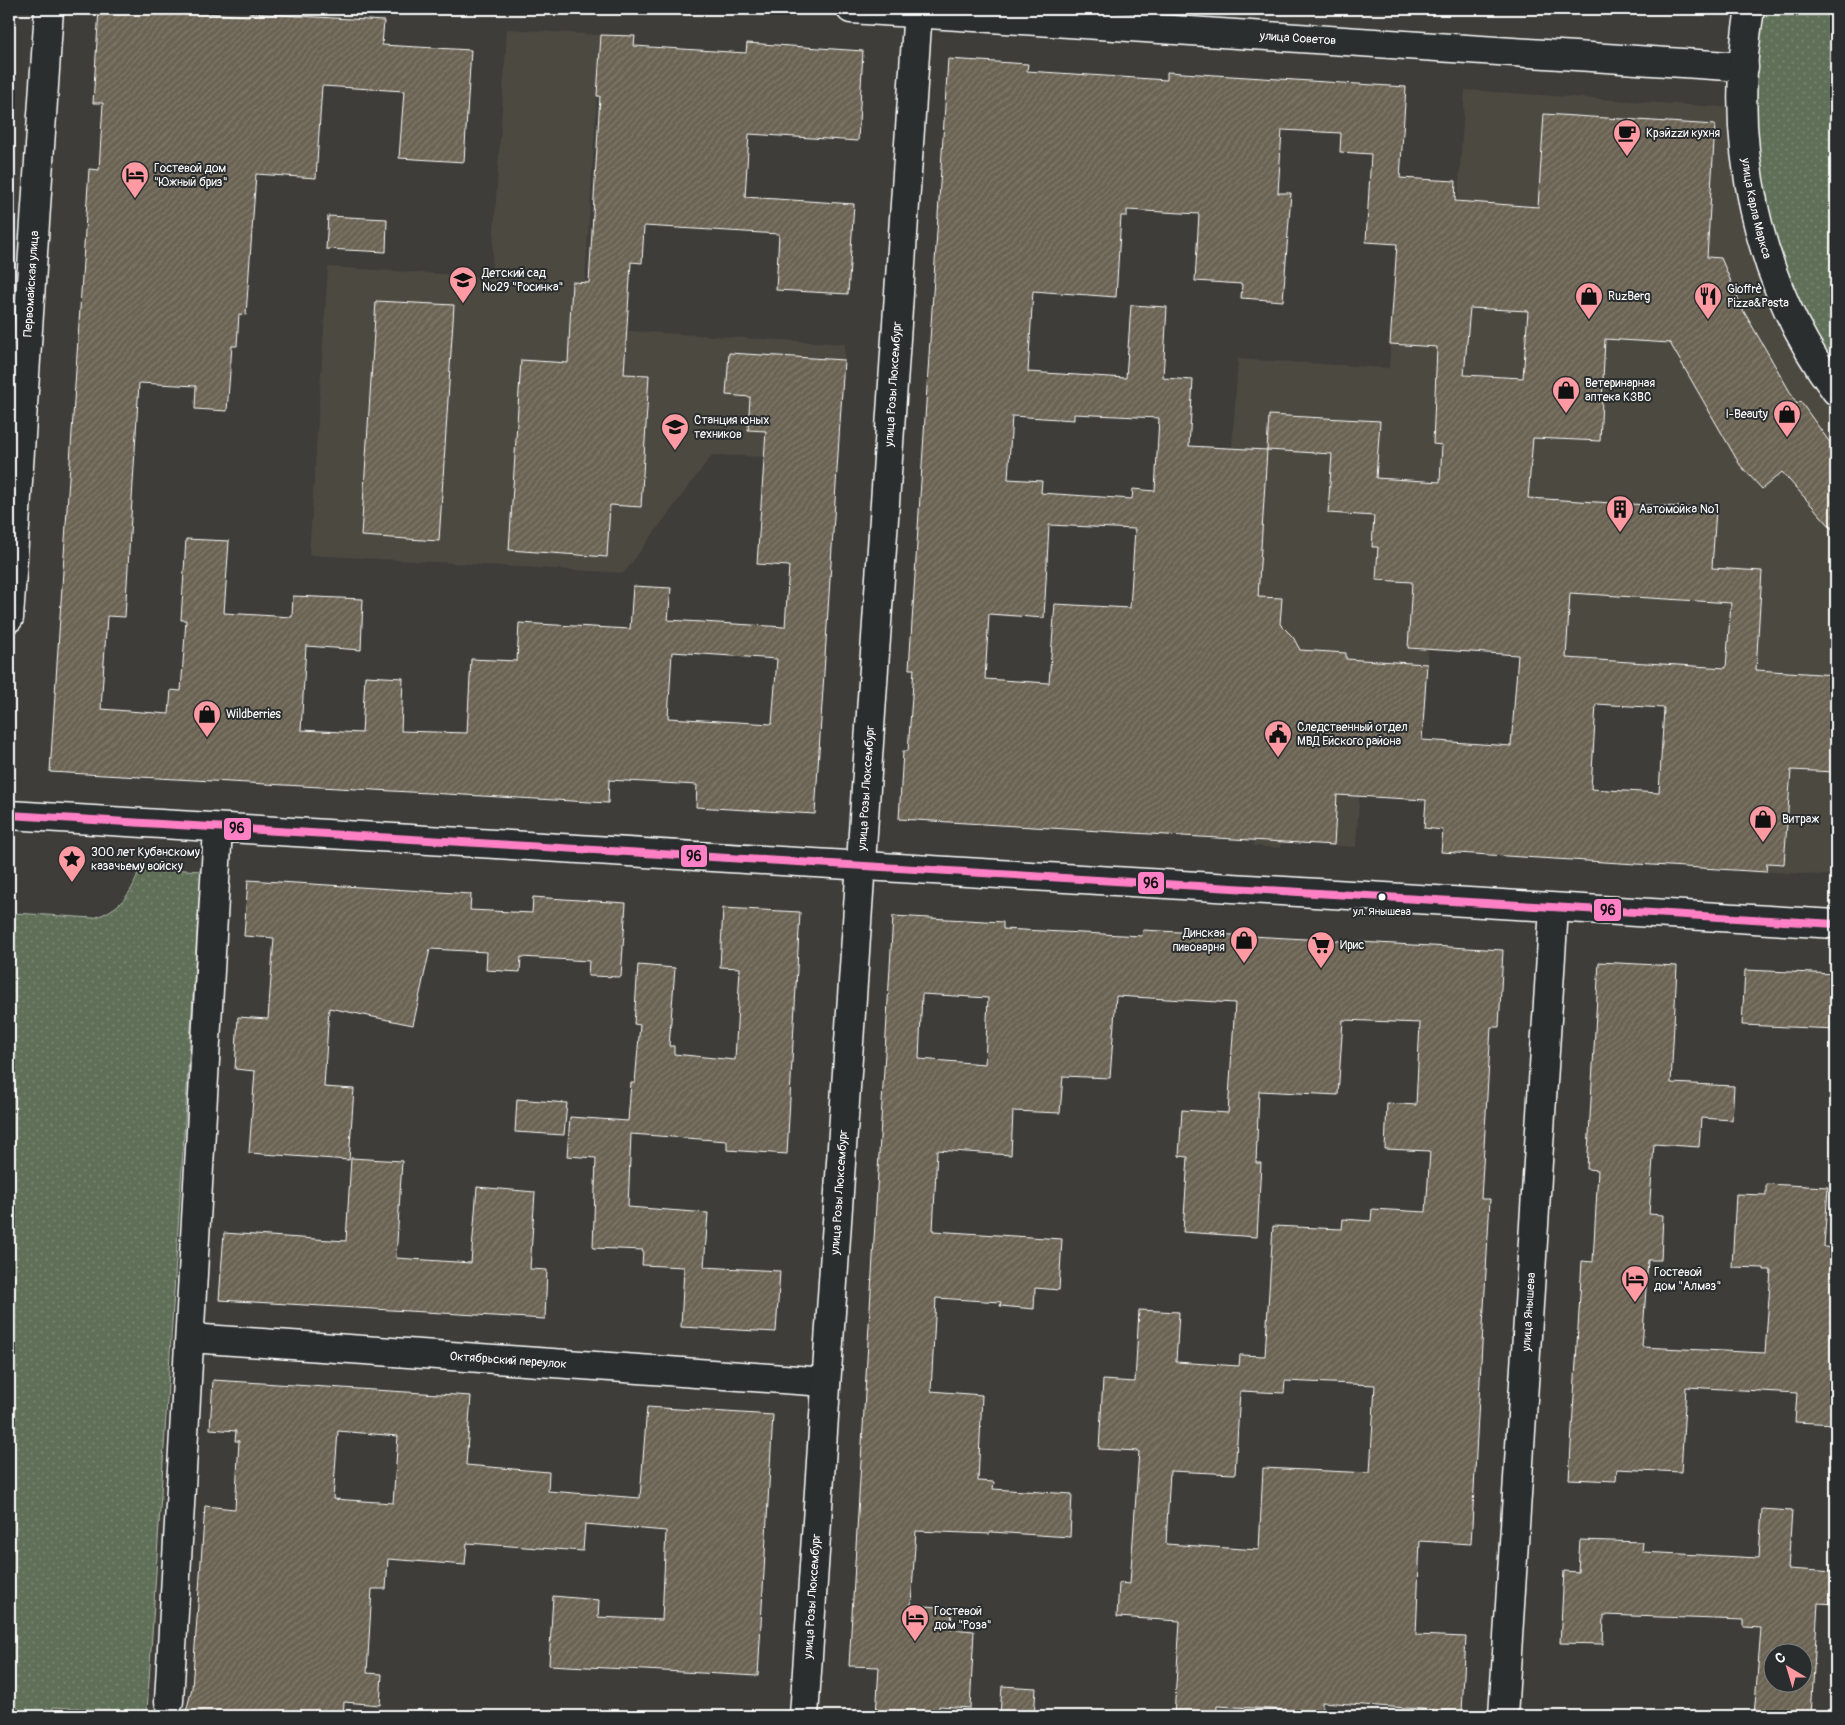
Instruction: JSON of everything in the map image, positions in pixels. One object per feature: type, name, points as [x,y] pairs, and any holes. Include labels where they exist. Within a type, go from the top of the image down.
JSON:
[{"type":"street","name":"Первомайская улица","points":[[9,618],[50,9]]},
{"type":"street","name":"улица Советов","points":[[851,9],[918,11],[1744,67]]},
{"type":"street","name":"улица Карла Маркса","points":[[1750,9],[1744,67],[1743,122],[1752,200],[1777,284],[1793,320],[1821,371],[1836,391]]},
{"type":"street","name":"улица Розы Люксембург","points":[[804,1716],[918,11]]},
{"type":"street","points":[[9,815],[1836,924]]},
{"type":"street","points":[[169,1701],[218,828]]},
{"type":"street","name":"улица Янышева","points":[[1503,1716],[1554,908]]},
{"type":"street","name":"Октябрьский переулок","points":[[190,1338],[826,1382]]},
{"type":"shaded area","points":[[507,29],[601,35],[585,282],[601,284],[599,329],[845,344],[838,460],[712,455],[624,573],[309,555],[328,267],[491,277]]},
{"type":"shaded area","points":[[1465,90],[1735,108],[1816,384],[1836,412],[1836,876],[1739,870],[1749,713],[1515,699],[1518,655],[1428,650],[1423,735],[1364,731],[1356,847],[1281,842],[1281,848],[1253,846],[1254,841],[1212,838],[1223,679],[1226,533],[1238,359],[1389,368],[1397,241],[1455,244]]},
{"type":"green space","points":[[1762,9],[1836,9],[1836,370],[1808,324],[1774,240],[1760,181],[1753,121],[1755,60]]},
{"type":"green space","points":[[139,867],[201,871],[147,1712],[53,1707],[52,1716],[9,1716],[9,1003],[15,913],[93,918],[102,915],[124,899],[134,885]]},
{"type":"building","points":[[99,9],[161,9],[249,16],[249,13],[384,21],[382,45],[471,50],[464,162],[399,158],[404,91],[322,86],[316,178],[256,174],[246,315],[239,314],[237,346],[232,346],[227,411],[195,409],[196,386],[139,383],[125,617],[107,616],[101,709],[169,714],[171,690],[181,691],[186,620],[181,620],[186,539],[229,541],[224,613],[292,617],[293,596],[363,599],[361,650],[306,646],[301,730],[362,733],[365,676],[403,678],[401,731],[467,733],[471,659],[517,661],[519,623],[630,629],[633,586],[671,588],[668,620],[785,627],[789,566],[757,564],[766,431],[748,430],[750,397],[726,395],[729,353],[844,360],[815,814],[696,807],[697,785],[609,780],[608,803],[50,772],[89,169],[99,170],[103,103],[93,103]],"holes":[[[672,652],[777,659],[772,724],[668,718]]]},
{"type":"building","points":[[601,35],[635,36],[634,46],[746,53],[747,43],[863,51],[858,141],[749,134],[745,197],[854,204],[848,294],[776,290],[779,234],[644,226],[642,263],[631,262],[624,374],[649,375],[641,507],[610,505],[607,557],[509,550],[521,360],[568,363],[572,282],[589,283],[600,96],[597,96]]},
{"type":"building","points":[[948,59],[1028,64],[1027,71],[1167,80],[1167,72],[1406,87],[1400,178],[1456,181],[1455,201],[1538,207],[1544,114],[1715,125],[1707,257],[1721,258],[1743,310],[1797,404],[1800,401],[1836,451],[1836,533],[1782,472],[1762,489],[1740,465],[1670,343],[1605,339],[1600,441],[1533,438],[1528,498],[1716,509],[1712,568],[1762,571],[1756,670],[1836,675],[1836,772],[1791,770],[1784,864],[1767,863],[1766,872],[1441,852],[1443,830],[1424,828],[1426,800],[1337,795],[1334,845],[899,819],[903,751],[908,751],[914,669],[909,669]],"holes":[[[1282,130],[1341,133],[1340,152],[1371,154],[1366,242],[1397,244],[1390,344],[1437,347],[1433,444],[1442,445],[1440,482],[1376,478],[1380,421],[1269,415],[1267,450],[1189,446],[1193,380],[1163,378],[1167,307],[1131,305],[1126,378],[1028,372],[1033,291],[1116,297],[1121,216],[1127,216],[1127,210],[1199,214],[1195,281],[1242,284],[1241,298],[1283,301],[1291,193],[1278,193]],[[1470,308],[1528,311],[1523,378],[1464,375]],[[1074,414],[1159,418],[1155,491],[1133,489],[1132,499],[1041,493],[1042,481],[1008,479],[1012,416],[1074,420]],[[1267,450],[1332,454],[1328,513],[1374,516],[1372,547],[1378,547],[1376,580],[1412,582],[1408,648],[1518,655],[1511,746],[1422,740],[1427,664],[1346,659],[1346,653],[1300,650],[1293,637],[1280,624],[1282,598],[1258,597]],[[1049,525],[1135,529],[1130,608],[1055,604],[1049,683],[985,679],[989,614],[1044,618]],[[1570,593],[1731,603],[1726,668],[1566,658]],[[1596,704],[1664,708],[1659,793],[1591,789]]]},
{"type":"building","points":[[328,216],[387,219],[386,252],[326,249]]},
{"type":"building","points":[[376,301],[454,305],[439,541],[361,536]]},
{"type":"building","points":[[248,880],[471,894],[470,910],[532,913],[533,897],[626,903],[621,977],[588,976],[589,961],[521,957],[520,972],[486,970],[487,952],[430,949],[413,1025],[329,1008],[324,1087],[354,1089],[349,1160],[249,1153],[255,1071],[235,1069],[238,1017],[268,1019],[274,938],[244,936]]},
{"type":"building","points":[[723,908],[800,912],[787,1154],[727,1150],[727,1141],[631,1134],[628,1207],[708,1213],[704,1267],[780,1271],[776,1332],[681,1327],[684,1267],[642,1265],[643,1250],[593,1248],[596,1158],[567,1156],[570,1117],[628,1121],[631,1083],[635,1083],[640,1025],[634,1024],[638,965],[675,968],[669,1046],[674,1046],[674,1054],[735,1060],[740,968],[720,967]]},
{"type":"building","points":[[893,916],[1003,922],[1003,929],[1142,936],[1143,930],[1503,950],[1499,1027],[1491,1027],[1481,1199],[1490,1199],[1471,1544],[1420,1541],[1416,1635],[1466,1637],[1462,1712],[1322,1702],[1322,1712],[1217,1706],[1216,1716],[1174,1716],[1180,1621],[1117,1617],[1119,1583],[1130,1584],[1139,1451],[1099,1449],[1103,1380],[1135,1382],[1139,1310],[1179,1312],[1176,1362],[1239,1366],[1240,1355],[1265,1356],[1273,1226],[1342,1229],[1343,1219],[1371,1221],[1372,1209],[1426,1212],[1430,1151],[1385,1149],[1387,1103],[1416,1105],[1420,1023],[1343,1020],[1338,1095],[1259,1091],[1256,1163],[1261,1163],[1257,1237],[1183,1232],[1188,1157],[1179,1156],[1182,1110],[1228,1113],[1235,1003],[1116,996],[1110,1078],[1063,1076],[1060,1113],[1013,1111],[1011,1155],[937,1150],[933,1231],[1062,1239],[1059,1290],[1035,1288],[1034,1309],[1000,1306],[1001,1302],[936,1298],[931,1391],[982,1395],[978,1481],[994,1482],[993,1489],[1072,1494],[1070,1537],[991,1532],[990,1534],[916,1531],[911,1605],[952,1608],[951,1629],[974,1631],[970,1708],[939,1706],[939,1716],[876,1716],[879,1667],[849,1666]],"holes":[[[922,994],[988,998],[985,1064],[919,1059]],[[1285,1381],[1375,1385],[1370,1473],[1263,1468],[1259,1550],[1166,1544],[1170,1471],[1235,1474],[1240,1391],[1284,1393]]]},
{"type":"building","points":[[1599,962],[1677,966],[1671,1083],[1734,1086],[1732,1120],[1701,1118],[1699,1147],[1654,1144],[1649,1214],[1663,1215],[1661,1260],[1648,1260],[1642,1347],[1765,1353],[1771,1270],[1732,1267],[1736,1194],[1766,1195],[1766,1184],[1828,1187],[1824,1247],[1836,1248],[1836,1424],[1795,1422],[1797,1393],[1686,1387],[1681,1472],[1617,1469],[1616,1481],[1569,1479],[1582,1261],[1593,1262],[1598,1170],[1587,1169]]},
{"type":"building","points":[[1745,970],[1836,974],[1836,1029],[1742,1025]]},
{"type":"building","points":[[517,1099],[567,1103],[564,1135],[515,1132]]},
{"type":"building","points":[[351,1158],[402,1161],[396,1258],[471,1263],[477,1187],[535,1192],[530,1269],[547,1270],[545,1319],[219,1300],[224,1233],[346,1241]]},
{"type":"building","points":[[213,1380],[471,1396],[466,1465],[549,1472],[548,1491],[640,1498],[647,1407],[773,1415],[758,1676],[549,1665],[553,1596],[599,1600],[598,1617],[662,1620],[666,1531],[585,1524],[583,1551],[467,1543],[465,1565],[388,1559],[386,1589],[372,1589],[367,1673],[382,1674],[380,1705],[344,1702],[343,1716],[185,1716],[192,1688],[205,1506],[235,1509],[239,1441],[235,1441],[236,1431],[210,1429]],"holes":[[[338,1431],[398,1436],[393,1503],[333,1499]]]},
{"type":"building","points":[[1762,1509],[1792,1511],[1788,1569],[1836,1572],[1836,1604],[1818,1603],[1811,1716],[1754,1716],[1761,1628],[1744,1627],[1744,1620],[1604,1615],[1603,1644],[1560,1643],[1564,1571],[1578,1572],[1580,1540],[1643,1542],[1642,1552],[1759,1558]]},
{"type":"building","points":[[1002,1686],[1036,1688],[1034,1716],[1000,1716]]},
{"type":"transit line","name":"96","points":[[9,815],[1836,924]]},
{"type":"place","name":"Крэйzzи кухня","points":[[1627,157]]},
{"type":"place","name":"Гостевой дом \"Южный бриз\"","points":[[135,199]]},
{"type":"place","name":"Детский сад №29 \"Росинка\"","points":[[463,304]]},
{"type":"place","name":"RuzBerg","points":[[1589,320]]},
{"type":"place","name":"Gioffrè Pizza&Pasta","points":[[1708,320]]},
{"type":"place","name":"Ветеринарная аптека КЗВС","points":[[1566,414]]},
{"type":"place","name":"I-Beauty","points":[[1787,438]]},
{"type":"place","name":"Станция юных техников","points":[[675,451]]},
{"type":"place","name":"Автомойка №1","points":[[1620,533]]},
{"type":"place","name":"Wildberries","points":[[207,738]]},
{"type":"place","name":"Следственный отдел МВД Ейского района","points":[[1278,758]]},
{"type":"place","name":"Витраж","points":[[1763,843]]},
{"type":"place","name":"300 лет Кубанскому казачьему войску","points":[[72,883]]},
{"type":"place","name":"ул. Янышева","points":[[1382,897]]},
{"type":"place","name":"Динская пивоварня","points":[[1244,964]]},
{"type":"place","name":"Ирис","points":[[1321,969]]},
{"type":"place","name":"Гостевой дом \"Алмаз\"","points":[[1635,1303]]},
{"type":"place","name":"Гостевой дом \"Роза\"","points":[[915,1642]]}]
